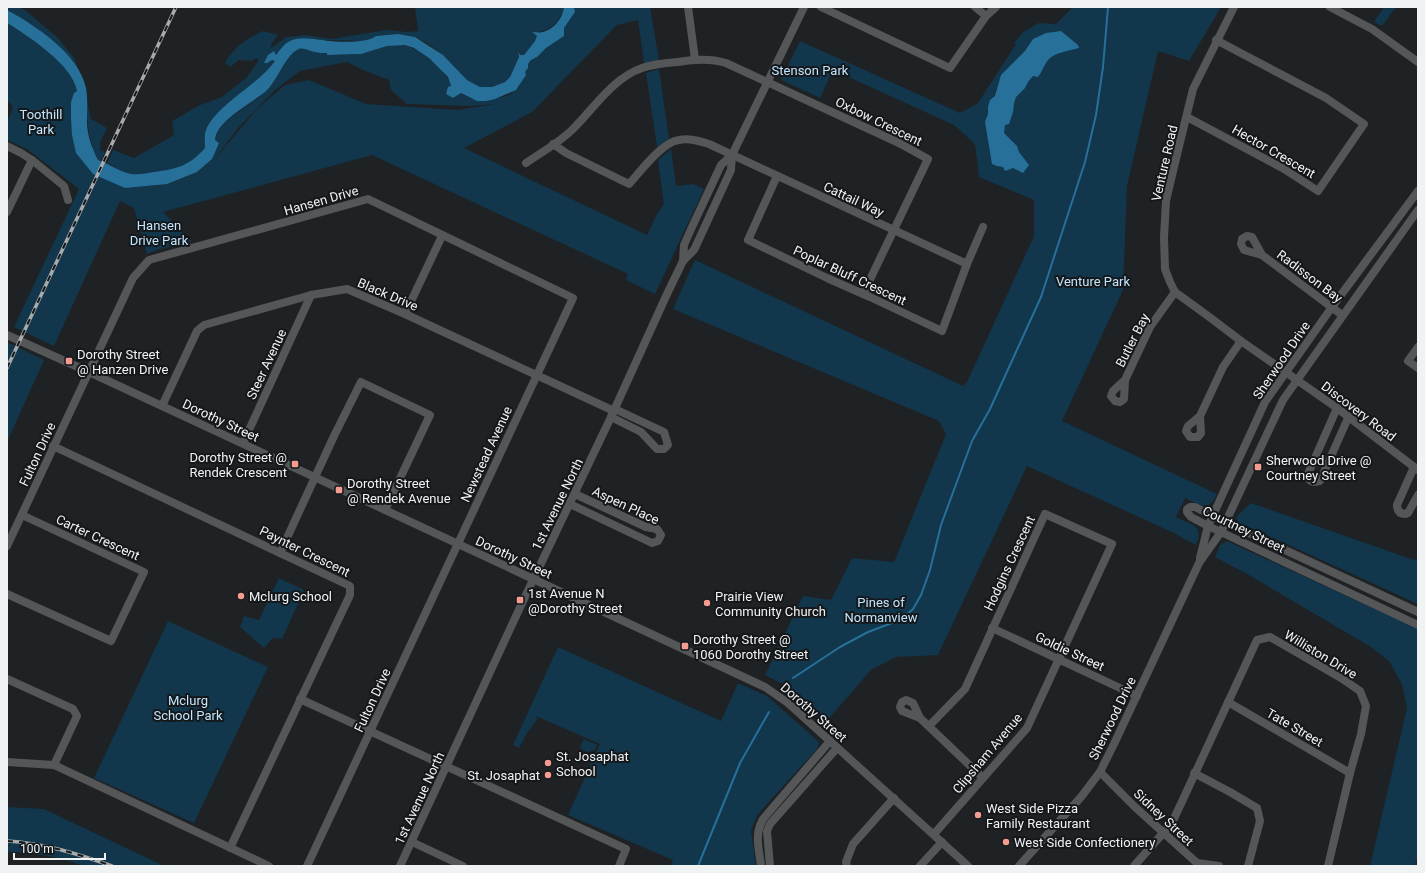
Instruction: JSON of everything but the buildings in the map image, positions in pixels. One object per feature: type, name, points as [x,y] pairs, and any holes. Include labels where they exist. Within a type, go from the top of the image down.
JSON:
[{"type":"street","points":[[688,7],[695,59]]},
{"type":"street","points":[[683,261],[684,245],[721,165],[732,155],[804,7]]},
{"type":"street","points":[[821,7],[950,68],[986,16],[996,7]]},
{"type":"street","points":[[975,7],[986,16]]},
{"type":"street","name":"Venture Road","points":[[1175,292],[1166,269],[1164,237],[1166,201],[1193,89],[1216,40],[1234,7]]},
{"type":"street","points":[[1335,8],[1372,29],[1418,62]]},
{"type":"street","name":"Hector Crescent","points":[[1186,116],[1284,169],[1318,190],[1364,124],[1326,98],[1216,40]]},
{"type":"street","points":[[526,163],[572,130],[614,86],[641,68],[695,59],[713,60],[726,63],[768,82]]},
{"type":"street","name":"Oxbow Crescent","points":[[768,82],[928,158],[893,230]]},
{"type":"street","name":"Cattail Way","points":[[553,144],[566,153],[629,184],[664,147],[678,140],[696,140],[709,144],[967,264]]},
{"type":"street","points":[[7,146],[32,160],[64,186],[68,200]]},
{"type":"street","points":[[683,261],[694,250],[731,170],[732,155]]},
{"type":"street","points":[[7,212],[32,160]]},
{"type":"street","name":"Poplar Bluff Crescent","points":[[777,176],[748,240],[827,278],[942,331],[967,264]]},
{"type":"street","name":"Sherwood Drive","points":[[1199,563],[1212,516],[1265,402],[1332,307],[1418,191]]},
{"type":"street","name":"Hansen Drive","points":[[89,372],[133,278],[149,260],[368,199],[573,298],[536,374]]},
{"type":"street","name":"Sherwood Drive","points":[[1019,866],[1081,797],[1100,772],[1199,563],[1221,532],[1283,400],[1418,210]]},
{"type":"street","points":[[967,264],[983,227]]},
{"type":"street","points":[[863,294],[893,230]]},
{"type":"street","points":[[405,314],[442,236]]},
{"type":"street","name":"Radisson Bay","points":[[1262,255],[1342,315]]},
{"type":"street","name":"1st Avenue North","points":[[400,866],[683,261]]},
{"type":"street","name":"Black Drive","points":[[162,406],[197,331],[204,325],[311,295],[347,289],[536,374],[613,412]]},
{"type":"street","points":[[1175,292],[1286,373]]},
{"type":"street","name":"Butler Bay","points":[[1126,380],[1150,327],[1175,292]]},
{"type":"street","name":"Steer Avenue","points":[[243,444],[311,295]]},
{"type":"street","name":"Dorothy Street","points":[[7,335],[765,687],[788,703],[968,866]]},
{"type":"street","points":[[1200,416],[1223,367],[1241,341]]},
{"type":"street","points":[[1418,347],[1408,361],[1418,368]]},
{"type":"street","name":"Fulton Drive","points":[[7,546],[89,372]]},
{"type":"street","name":"Discovery Road","points":[[1286,373],[1336,408],[1416,468]]},
{"type":"street","name":"Newstead Avenue","points":[[458,544],[536,374]]},
{"type":"street","points":[[280,552],[361,382],[430,414],[385,510]]},
{"type":"street","points":[[1336,408],[1307,476],[1311,481],[1315,483],[1320,481],[1348,418]]},
{"type":"street","points":[[613,412],[664,432],[668,445],[664,449],[657,449],[642,432],[613,412]]},
{"type":"street","name":"Paynter Crescent","points":[[53,446],[350,586],[350,595],[230,848]]},
{"type":"street","points":[[1416,468],[1397,505],[1399,512],[1406,514],[1408,513],[1418,495]]},
{"type":"street","name":"Aspen Place","points":[[570,504],[652,542],[658,541],[660,535],[657,529],[646,527],[575,494]]},
{"type":"street","name":"Courtney Street","points":[[1418,612],[1195,507],[1190,506],[1187,509],[1187,512],[1191,517],[1208,526],[1418,625]]},
{"type":"street","name":"Hodgins Crescent","points":[[992,628],[1045,514],[1112,544],[1059,659]]},
{"type":"street","name":"Carter Crescent","points":[[7,594],[111,641],[144,572],[22,515]]},
{"type":"street","name":"Fulton Drive","points":[[307,866],[458,544]]},
{"type":"street","points":[[929,726],[964,689],[992,628]]},
{"type":"street","name":"Goldie Street","points":[[992,628],[1137,696]]},
{"type":"street","name":"Williston Drive","points":[[1134,866],[1172,823],[1257,640],[1270,637],[1341,678],[1360,691],[1366,706],[1361,734],[1350,773],[1328,866]]},
{"type":"street","name":"Clipsham Avenue","points":[[934,834],[1026,728],[1059,659]]},
{"type":"street","points":[[7,679],[73,709],[77,716],[54,765]]},
{"type":"street","points":[[300,699],[626,849],[619,866]]},
{"type":"street","name":"Tate Street","points":[[1228,702],[1350,773]]},
{"type":"street","points":[[920,718],[983,778]]},
{"type":"street","points":[[761,866],[757,836],[763,819],[830,741]]},
{"type":"street","points":[[770,866],[767,831],[770,824],[838,748]]},
{"type":"street","points":[[7,762],[54,765],[269,866]]},
{"type":"street","name":"Sidney Street","points":[[1100,772],[1135,808],[1197,863],[1219,866]]},
{"type":"street","points":[[1194,773],[1257,808],[1260,822],[1248,866]]},
{"type":"street","points":[[847,866],[846,862],[853,844],[894,798]]},
{"type":"street","points":[[412,842],[462,866]]},
{"type":"street","points":[[920,866],[942,842]]},
{"type":"green space","points":[[7,7],[18,7],[26,11],[58,38],[74,58],[82,78],[59,47],[40,30],[7,10]]},
{"type":"green space","points":[[415,7],[564,7],[565,9],[553,26],[544,31],[533,33],[537,36],[535,41],[524,55],[520,55],[519,50],[517,51],[519,57],[510,77],[505,82],[492,87],[480,87],[467,80],[443,55],[427,43],[415,37],[398,34],[377,36],[375,38],[363,41],[302,38],[287,43],[276,55],[274,54],[272,60],[275,61],[267,73],[224,107],[205,141],[205,148],[196,158],[184,166],[166,171],[138,174],[122,171],[107,163],[113,150],[134,158],[174,135],[172,121],[200,105],[222,97],[247,77],[259,60],[256,58],[252,61],[239,60],[230,67],[225,63],[236,48],[257,34],[263,31],[278,35],[271,44],[271,48],[286,37],[306,35],[331,39],[387,30],[407,32],[418,31]]},
{"type":"green space","points":[[574,7],[650,7],[659,60],[644,63],[638,20],[617,25],[532,112],[464,148],[647,235],[657,214],[664,204],[658,160],[671,149],[676,186],[693,184],[704,189],[655,294],[626,280],[628,274],[372,155],[163,212],[191,241],[147,254],[134,208],[120,201],[54,346],[14,327],[79,189],[27,149],[7,140],[7,123],[12,111],[12,106],[7,100],[7,23],[54,56],[76,83],[93,174],[167,184],[197,172],[212,159],[215,139],[221,127],[267,90],[290,55],[297,49],[304,48],[316,52],[327,53],[328,55],[349,55],[393,45],[406,46],[417,50],[433,62],[444,73],[451,86],[447,90],[446,94],[453,98],[460,93],[472,99],[503,97],[516,90],[520,85],[531,60],[564,36],[564,28],[575,12]],"holes":[[[347,62],[389,80],[391,90],[407,104],[468,106],[494,104],[458,110],[366,104],[309,80],[285,85],[258,108],[214,160],[238,128],[275,90],[300,71]]]},
{"type":"green space","points":[[1073,7],[1221,7],[1189,61],[1158,51],[1127,186],[1123,290],[1062,421],[1217,494],[1210,504],[1203,506],[1185,498],[1176,517],[1195,526],[1199,533],[1196,545],[1172,532],[1027,466],[938,655],[896,657],[871,670],[825,723],[785,685],[765,675],[803,596],[831,600],[852,558],[894,562],[946,434],[939,421],[673,309],[695,260],[963,386],[967,382],[1034,236],[1034,200],[979,177],[975,144],[954,125],[833,70],[820,98],[781,80],[800,41],[960,113],[978,103],[1016,44],[1014,43],[1023,32],[1039,23],[1056,24]]},
{"type":"green space","points":[[1384,7],[1396,7],[1382,26],[1374,22]]},
{"type":"green space","points":[[659,69],[669,139],[657,147],[646,73]]},
{"type":"green space","points":[[87,103],[91,119],[107,128],[100,142],[100,150],[105,152],[101,161],[98,160],[90,139]]},
{"type":"green space","points":[[7,342],[44,360],[7,442]]},
{"type":"green space","points":[[1251,503],[1414,560],[1418,559],[1418,604],[1238,522],[1236,517]]},
{"type":"green space","points":[[1227,541],[1418,629],[1418,858],[1414,866],[1370,866],[1407,708],[1402,684],[1389,661],[1371,647],[1249,575],[1215,557],[1220,545]]},
{"type":"green space","points":[[279,578],[304,590],[282,639],[273,638],[264,648],[240,627],[244,616],[259,620]]},
{"type":"green space","name":"Mclurg School Park","points":[[168,621],[268,667],[194,823],[94,778]]},
{"type":"green space","points":[[558,647],[721,721],[738,683],[767,696],[819,742],[817,749],[757,815],[751,831],[756,866],[671,866],[673,860],[568,815],[600,744],[536,716],[537,720],[527,733],[519,748],[513,745]]},
{"type":"green space","points":[[584,739],[597,745],[595,750],[586,752],[580,748]]},
{"type":"green space","points":[[7,807],[44,809],[164,866],[84,866],[60,858],[23,852],[7,852]]},
{"type":"water","points":[[564,7],[574,7],[575,12],[564,28],[564,36],[531,60],[525,72],[526,75],[516,90],[495,99],[486,101],[477,101],[461,93],[453,98],[446,94],[448,87],[451,86],[448,77],[429,58],[414,48],[405,45],[387,46],[361,54],[327,55],[327,53],[318,53],[299,49],[293,53],[285,63],[265,92],[228,119],[221,126],[215,140],[219,143],[212,159],[197,172],[167,184],[125,188],[93,174],[76,153],[72,135],[71,102],[74,93],[77,91],[74,81],[67,71],[59,61],[37,43],[7,23],[7,10],[42,32],[65,52],[75,64],[82,76],[86,88],[88,132],[98,160],[123,172],[137,174],[176,168],[194,159],[205,148],[205,132],[211,121],[228,103],[258,79],[275,61],[272,60],[264,63],[268,55],[274,51],[276,55],[284,45],[292,40],[305,38],[350,42],[372,39],[376,36],[398,34],[415,37],[443,55],[467,80],[480,87],[492,87],[505,82],[510,77],[519,57],[518,50],[520,55],[524,55],[535,41],[537,36],[532,32],[547,31],[554,26],[560,19]]},
{"type":"water","points":[[1061,31],[1078,45],[1079,48],[1058,53],[1051,57],[1038,77],[1033,76],[1025,88],[1016,97],[1009,124],[1005,125],[1004,133],[1017,146],[1019,152],[1029,165],[1023,173],[1013,168],[1005,171],[1003,167],[992,164],[985,122],[990,100],[995,96],[1001,75],[1025,51],[1033,39],[1046,33]]},
{"type":"waterway","points":[[793,678],[840,647],[868,632],[903,618],[913,609],[921,595],[930,570],[941,525],[972,441],[990,409],[1041,297],[1085,162],[1096,115],[1103,67],[1108,7]]},
{"type":"waterway","points":[[698,866],[740,763],[769,712]]},
{"type":"railway","points":[[7,368],[176,7]]},
{"type":"railway","points":[[7,841],[34,844],[74,853],[112,866]]},
{"type":"place","name":"Dorothy Street @ Hanzen Drive","points":[[69,361]]},
{"type":"place","name":"Dorothy Street @ Rendek Crescent","points":[[295,464]]},
{"type":"place","name":"Sherwood Drive @ Courtney Street","points":[[1258,467]]},
{"type":"place","name":"Dorothy Street @ Rendek Avenue","points":[[339,490]]},
{"type":"place","name":"Mclurg School","points":[[241,596]]},
{"type":"place","name":"1st Avenue N @Dorothy Street","points":[[520,600]]},
{"type":"place","name":"Prairie View Community Church","points":[[707,603]]},
{"type":"place","name":"Dorothy Street @ 1060 Dorothy Street","points":[[685,646]]},
{"type":"place","name":"St. Josaphat School","points":[[548,763]]},
{"type":"place","name":"St. Josaphat","points":[[548,775]]},
{"type":"place","name":"West Side Pizza Family Restaurant","points":[[978,815]]},
{"type":"place","name":"West Side Confectionery","points":[[1006,842]]},
{"type":"park label","name":"Stenson Park","points":[[810,70]]},
{"type":"park label","name":"Toothill Park","points":[[41,122]]},
{"type":"park label","name":"Hansen Drive Park","points":[[159,232]]},
{"type":"park label","name":"Venture Park","points":[[1093,281]]},
{"type":"park label","name":"Pines of Normanview","points":[[881,610]]}]
